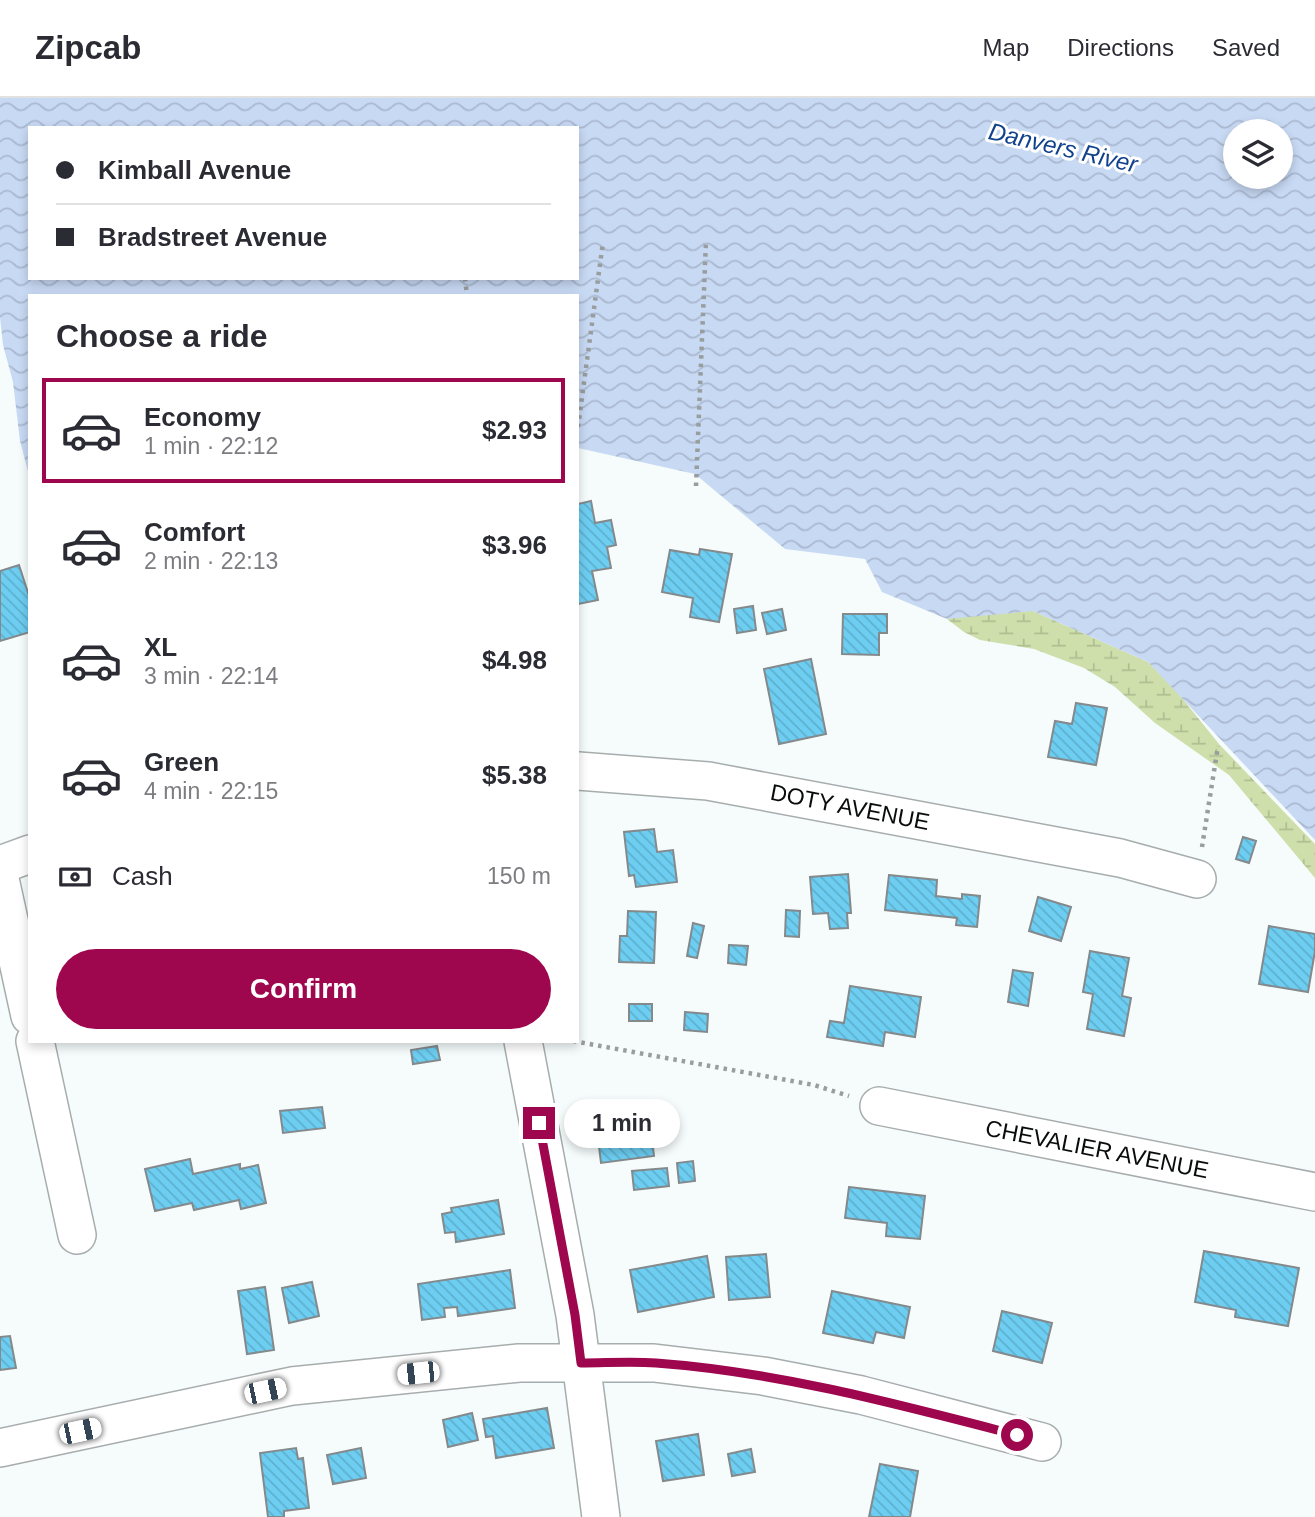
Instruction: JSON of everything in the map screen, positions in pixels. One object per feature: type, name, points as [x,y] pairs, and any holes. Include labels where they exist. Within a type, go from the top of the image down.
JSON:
[{"type":"street","name":"DOTY AVENUE","points":[[579,771],[708,781],[1120,858],[1197,879]]},
{"type":"street","points":[[0,865],[28,855]]},
{"type":"street","points":[[0,879],[28,1007]]},
{"type":"street","points":[[35,1043],[77,1235]]},
{"type":"street","points":[[523,1043],[572,1301],[601,1517]]},
{"type":"street","name":"CHEVALIER AVENUE","points":[[879,1106],[1315,1192]]},
{"type":"street","points":[[0,1448],[292,1386],[519,1363],[654,1363],[763,1376],[861,1395],[1042,1442]]},
{"type":"path","points":[[696,486],[706,241]]},
{"type":"path","points":[[579,420],[603,242]]},
{"type":"path","points":[[1197,879],[1218,746]]},
{"type":"path","points":[[579,1042],[814,1085],[879,1106]]},
{"type":"green space","points":[[962,607],[1033,611],[1148,662],[1174,688],[1219,744],[1315,844],[1315,878],[1229,775],[1155,723],[1115,687],[1084,668],[1034,649],[980,640],[964,632],[947,619]]},
{"type":"water","name":"Danvers River","points":[[0,98],[1315,98],[1315,840],[1148,662],[1033,611],[947,619],[882,592],[865,559],[785,549],[695,474],[579,448],[579,294],[28,294],[28,471],[20,441],[13,382],[3,345],[0,317]]},
{"type":"building","points":[[591,501],[595,523],[611,520],[616,545],[607,547],[611,568],[592,571],[598,600],[579,604],[579,504]]},
{"type":"building","points":[[700,549],[732,554],[719,622],[690,617],[693,598],[662,592],[670,550],[699,555]]},
{"type":"building","points":[[19,565],[28,593],[28,633],[0,641],[0,571]]},
{"type":"building","points":[[753,606],[756,630],[737,633],[734,609]]},
{"type":"building","points":[[782,609],[786,630],[767,634],[762,613]]},
{"type":"building","points":[[843,614],[887,614],[887,633],[879,633],[879,655],[842,654]]},
{"type":"building","points":[[811,659],[826,734],[779,744],[764,669]]},
{"type":"building","points":[[1076,703],[1107,708],[1096,765],[1048,757],[1055,721],[1072,724]]},
{"type":"building","points":[[654,829],[657,852],[673,850],[677,882],[636,887],[634,875],[629,876],[624,832]]},
{"type":"building","points":[[1243,837],[1256,841],[1249,863],[1236,859]]},
{"type":"building","points":[[848,874],[851,913],[847,913],[848,928],[830,929],[828,913],[813,914],[810,877]]},
{"type":"building","points":[[889,875],[937,880],[936,896],[962,899],[962,894],[980,896],[977,927],[956,925],[957,918],[885,910]]},
{"type":"building","points":[[1038,897],[1071,907],[1061,941],[1029,931]]},
{"type":"building","points":[[786,910],[800,911],[799,937],[785,936]]},
{"type":"building","points":[[628,911],[656,912],[654,963],[619,962],[620,936],[627,936]]},
{"type":"building","points":[[693,923],[704,926],[697,958],[687,956]]},
{"type":"building","points":[[1269,926],[1315,934],[1308,992],[1259,984]]},
{"type":"building","points":[[729,945],[748,946],[746,965],[728,963]]},
{"type":"building","points":[[1090,951],[1129,958],[1122,996],[1131,998],[1124,1036],[1087,1029],[1093,994],[1083,992]]},
{"type":"building","points":[[1013,970],[1033,973],[1028,1006],[1008,1002]]},
{"type":"building","points":[[850,986],[921,997],[915,1037],[885,1032],[883,1046],[827,1037],[830,1021],[844,1023]]},
{"type":"building","points":[[629,1004],[652,1004],[652,1021],[629,1021]]},
{"type":"building","points":[[685,1012],[708,1014],[707,1032],[684,1030]]},
{"type":"building","points":[[437,1046],[440,1060],[413,1064],[411,1050]]},
{"type":"building","points":[[322,1107],[325,1128],[283,1133],[280,1111]]},
{"type":"building","points":[[649,1115],[654,1156],[601,1163],[596,1122]]},
{"type":"building","points":[[190,1159],[193,1174],[240,1164],[240,1169],[258,1165],[266,1203],[241,1209],[239,1200],[194,1210],[192,1203],[155,1211],[145,1169]]},
{"type":"building","points":[[693,1161],[695,1181],[679,1183],[677,1163]]},
{"type":"building","points":[[667,1168],[669,1186],[634,1190],[632,1171]]},
{"type":"building","points":[[849,1187],[925,1196],[920,1239],[886,1236],[887,1223],[845,1218]]},
{"type":"building","points":[[498,1200],[504,1234],[456,1242],[455,1232],[445,1233],[442,1214],[452,1212],[451,1208]]},
{"type":"building","points":[[1204,1251],[1299,1268],[1288,1326],[1235,1317],[1236,1310],[1195,1302]]},
{"type":"building","points":[[766,1254],[770,1297],[729,1300],[726,1257]]},
{"type":"building","points":[[707,1256],[714,1297],[638,1312],[630,1270]]},
{"type":"building","points":[[510,1270],[515,1308],[458,1316],[457,1307],[444,1308],[445,1317],[422,1320],[418,1284]]},
{"type":"building","points":[[312,1282],[319,1316],[289,1323],[282,1288]]},
{"type":"building","points":[[265,1287],[274,1350],[247,1354],[238,1291]]},
{"type":"building","points":[[832,1291],[910,1307],[904,1338],[876,1332],[873,1343],[823,1333]]},
{"type":"building","points":[[1002,1311],[1052,1323],[1042,1363],[993,1351]]},
{"type":"building","points":[[10,1336],[16,1368],[0,1370],[0,1337]]},
{"type":"building","points":[[547,1408],[554,1448],[496,1458],[493,1436],[486,1437],[483,1419]]},
{"type":"building","points":[[472,1413],[478,1440],[448,1447],[443,1420]]},
{"type":"building","points":[[698,1434],[704,1475],[663,1481],[656,1441]]},
{"type":"building","points":[[296,1448],[298,1459],[303,1458],[309,1508],[284,1511],[284,1517],[268,1517],[260,1453]]},
{"type":"building","points":[[361,1448],[366,1478],[333,1484],[327,1455]]},
{"type":"building","points":[[751,1449],[755,1472],[732,1476],[728,1454]]},
{"type":"building","points":[[880,1464],[918,1471],[910,1517],[869,1517]]},
{"type":"route","points":[[539,1123],[575,1315],[581,1363],[654,1363],[763,1376],[861,1395],[1017,1435]]}]
